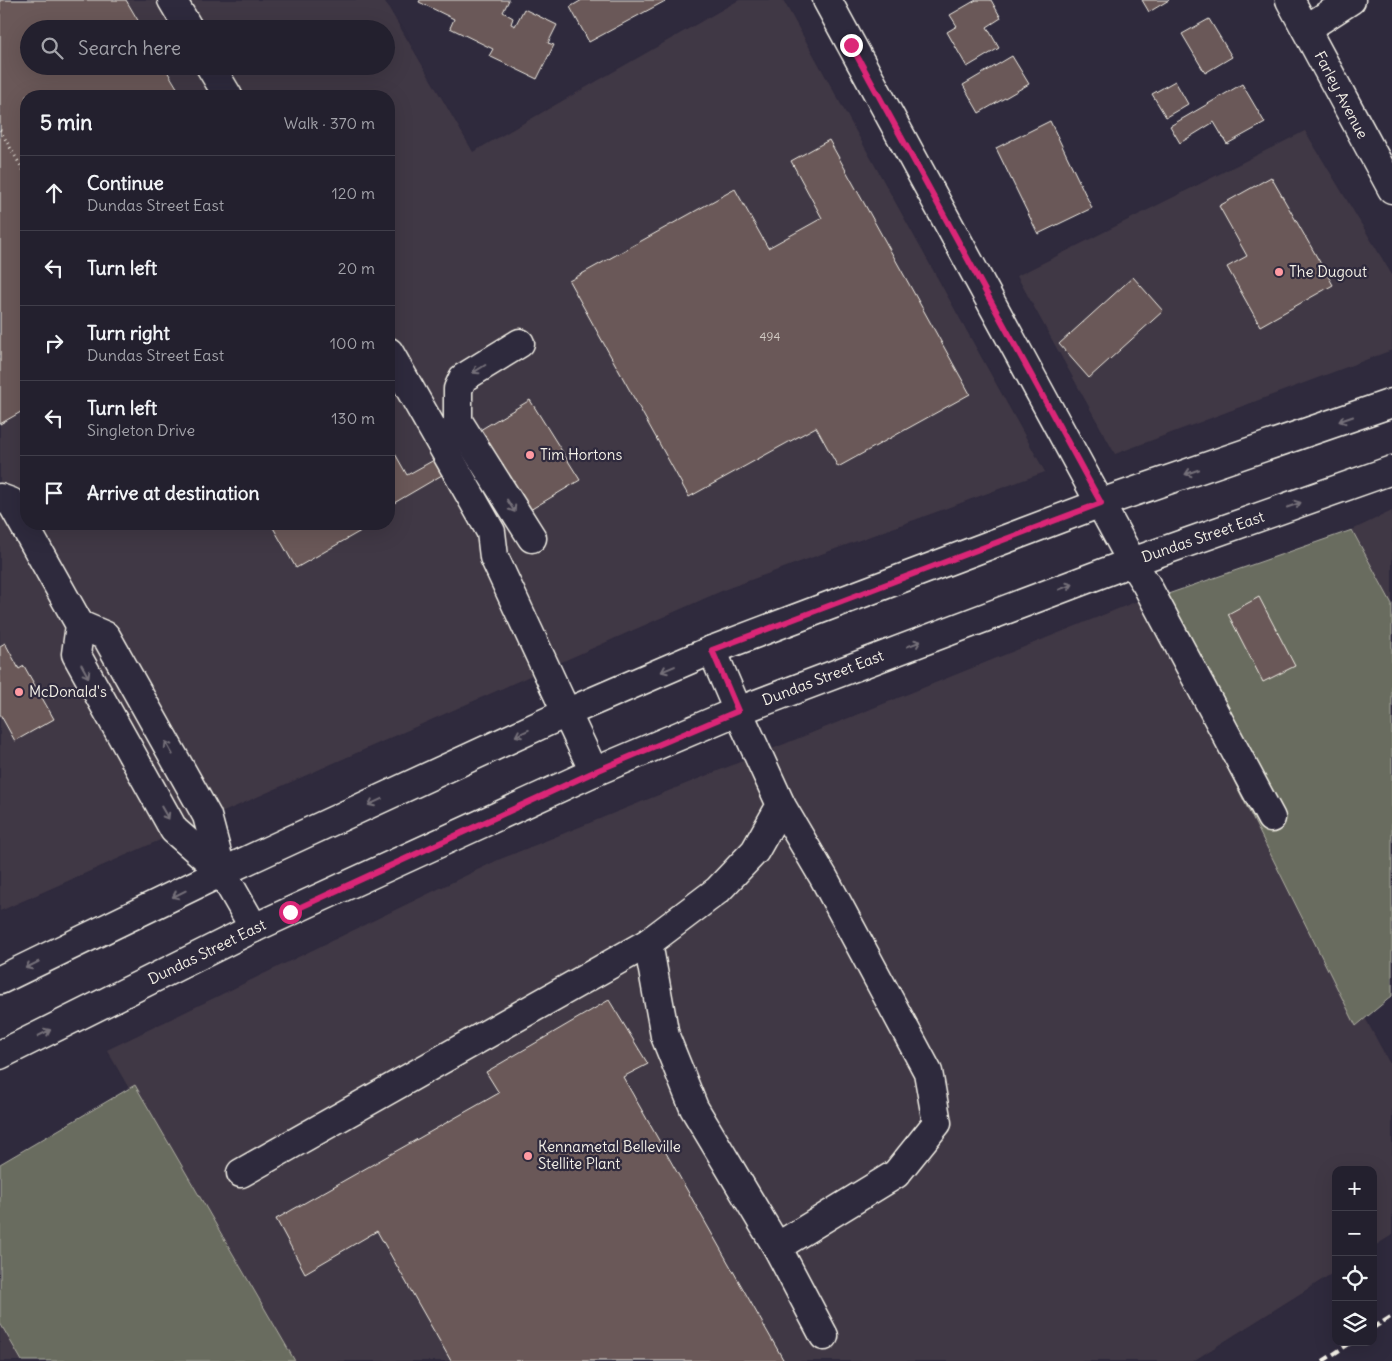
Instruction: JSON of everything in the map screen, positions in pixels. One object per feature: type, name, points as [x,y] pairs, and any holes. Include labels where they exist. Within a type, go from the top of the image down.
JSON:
[{"type":"main road","points":[[172,0],[184,20]]},
{"type":"main road","points":[[827,0],[1132,562],[1146,584],[1271,818]]},
{"type":"main road","name":"Farley Avenue","points":[[1290,0],[1392,189]]},
{"type":"main road","points":[[1306,30],[1351,0]]},
{"type":"main road","points":[[215,75],[224,90]]},
{"type":"main road","points":[[520,343],[463,378],[458,390],[458,421],[532,538]]},
{"type":"main road","points":[[395,363],[491,532],[494,557],[594,772]]},
{"type":"main road","points":[[0,980],[222,872],[566,712],[712,650],[1101,503],[1392,403]]},
{"type":"main road","name":"Dundas Street East","points":[[0,1055],[254,928],[594,772],[738,711],[1132,562],[1392,470]]},
{"type":"main road","points":[[0,498],[11,502],[20,518]]},
{"type":"main road","points":[[27,530],[80,626],[76,654],[134,760],[174,830],[222,872]]},
{"type":"main road","points":[[80,626],[106,636],[207,816],[222,872],[254,928]]},
{"type":"main road","points":[[712,650],[781,805],[824,878],[928,1072],[937,1123],[896,1174],[777,1247]]},
{"type":"main road","points":[[241,1173],[648,943],[718,890],[755,851],[781,805]]},
{"type":"main road","points":[[648,943],[665,1036],[694,1108],[777,1247],[824,1336]]},
{"type":"path","points":[[0,130],[20,165]]},
{"type":"shaded area","points":[[0,0],[384,0],[473,152],[739,0],[783,0],[1045,472],[726,589],[0,911]]},
{"type":"shaded area","points":[[1305,131],[1392,275],[1392,350],[1115,454],[1017,276]]},
{"type":"shaded area","points":[[1392,511],[1392,604],[1352,530]]},
{"type":"shaded area","points":[[1140,600],[1392,1068],[1392,1235],[1377,1244],[1377,1166],[1332,1166],[1332,1274],[1193,1361],[285,1361],[107,1050],[498,860]]},
{"type":"shaded area","points":[[0,1323],[22,1361],[0,1361]]},
{"type":"green space","points":[[1352,530],[1392,604],[1392,996],[1356,1026],[1145,602]]},
{"type":"green space","points":[[135,1085],[295,1361],[22,1361],[0,1323],[0,1164]]},
{"type":"building","points":[[0,0],[126,0],[138,20],[20,20],[20,75],[169,75],[178,90],[20,90],[20,412],[0,424]]},
{"type":"building","points":[[420,0],[509,0],[503,12],[513,18],[511,24],[515,26],[524,9],[557,25],[548,43],[554,45],[537,79],[489,56],[493,49],[450,28],[454,19],[419,2]]},
{"type":"building","points":[[582,0],[667,0],[589,42],[570,7]]},
{"type":"building","points":[[976,0],[991,0],[1001,18],[987,27],[999,48],[967,67],[947,32],[957,26],[950,15]]},
{"type":"building","points":[[1142,0],[1169,0],[1149,12]]},
{"type":"building","points":[[1209,19],[1232,57],[1205,73],[1182,34]]},
{"type":"building","points":[[1012,56],[1029,84],[979,113],[963,85]]},
{"type":"building","points":[[1175,81],[1188,104],[1166,117],[1152,94]]},
{"type":"building","points":[[1242,84],[1265,123],[1227,144],[1214,122],[1180,143],[1170,126]]},
{"type":"building","points":[[1050,121],[1092,208],[1038,234],[996,148]]},
{"type":"building","points":[[829,140],[970,394],[838,467],[816,427],[689,497],[569,281],[735,189],[768,248],[822,218],[791,161]]},
{"type":"building","points":[[1271,177],[1333,285],[1260,326],[1227,267],[1247,256],[1219,206]]},
{"type":"building","points":[[1133,277],[1163,311],[1089,378],[1059,344]]},
{"type":"building","name":"Tim Hortons","points":[[530,400],[580,480],[530,510],[480,430]]},
{"type":"building","points":[[395,454],[407,475],[434,460],[442,475],[395,502]]},
{"type":"building","points":[[274,530],[362,530],[296,568]]},
{"type":"building","points":[[1259,597],[1295,666],[1263,682],[1228,614]]},
{"type":"building","name":"McDonald's","points":[[5,643],[19,669],[24,666],[54,719],[15,741],[0,714],[0,646]]},
{"type":"building","name":"Kennametal Belleville Stellite Plant","points":[[609,1000],[648,1064],[623,1077],[784,1361],[451,1361],[377,1231],[305,1273],[276,1219],[499,1093],[486,1072]]},
{"type":"railway","points":[[1377,1325],[1392,1316]]},
{"type":"railway","points":[[1323,1361],[1346,1346]]},
{"type":"place","name":"The Dugout","points":[[1279,272]]},
{"type":"place","name":"Tim Hortons","points":[[530,455]]},
{"type":"place","name":"McDonald's","points":[[19,692]]},
{"type":"place","name":"Kennametal Belleville Stellite Plant","points":[[528,1156]]},
{"type":"route","points":[[290,912],[594,772],[738,711],[712,650],[1101,503],[851,45]]}]
